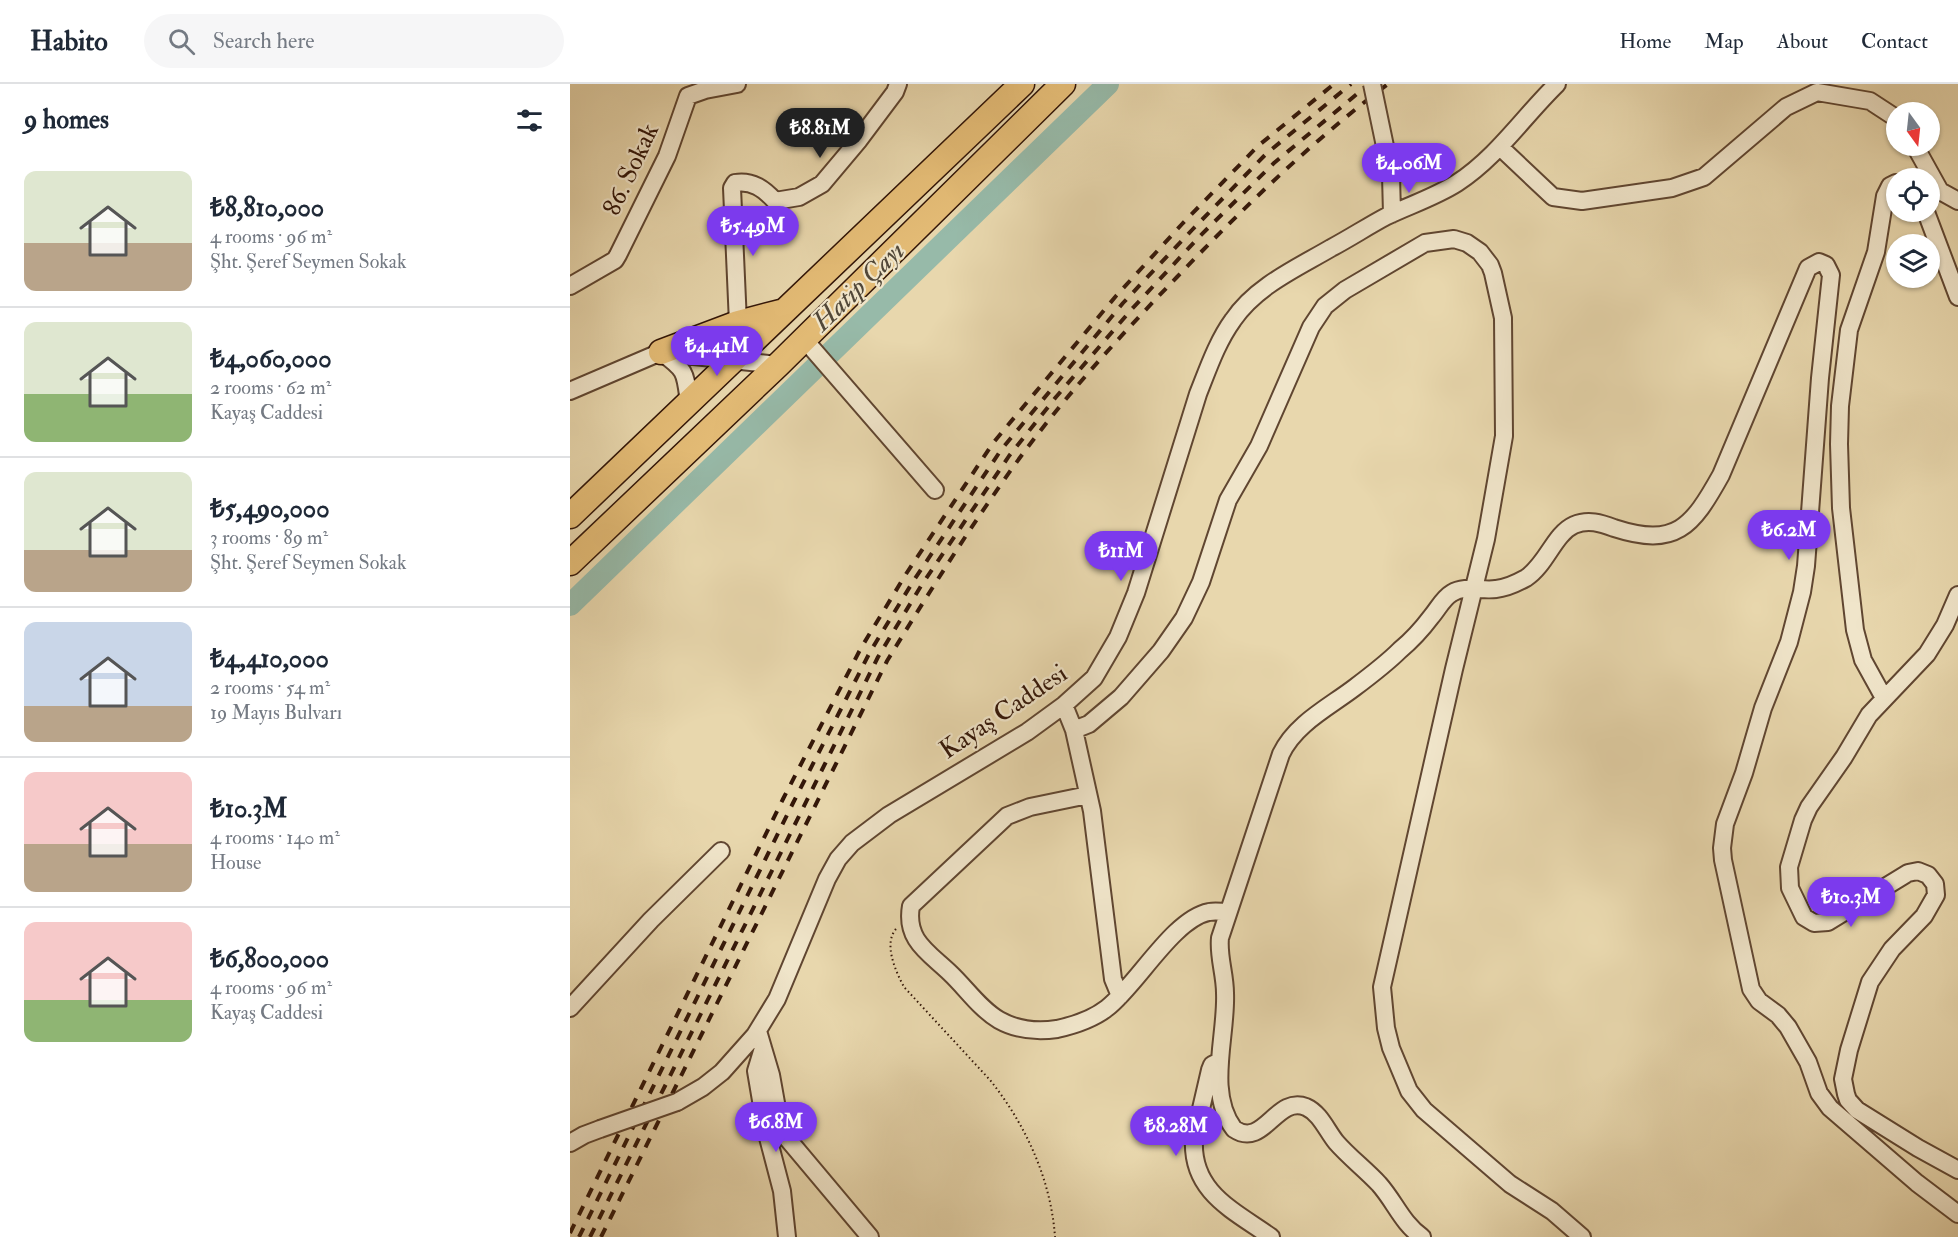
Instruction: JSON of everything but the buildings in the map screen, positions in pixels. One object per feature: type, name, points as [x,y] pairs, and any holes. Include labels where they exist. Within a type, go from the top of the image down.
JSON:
[{"type":"highway","points":[[570,516],[1023,84]]},
{"type":"highway","points":[[570,562],[778,365],[810,345],[1063,84]]},
{"type":"highway","points":[[661,352],[738,323],[787,310]]},
{"type":"street","name":"86. Sokak","points":[[570,286],[615,260],[667,156],[688,96],[737,84]]},
{"type":"street","points":[[738,323],[732,188],[735,183],[762,187],[774,201],[799,197],[822,184],[860,140],[895,92],[898,84]]},
{"type":"street","points":[[985,121],[1008,84]]},
{"type":"street","points":[[1372,84],[1391,175],[1392,214]]},
{"type":"street","name":"Kayaş Caddesi","points":[[570,1143],[584,1135],[677,1102],[703,1087],[722,1072],[758,1031],[777,999],[827,879],[838,859],[852,843],[889,815],[1027,732],[1064,705],[1094,678],[1118,637],[1136,593],[1198,394],[1218,345],[1232,320],[1255,295],[1392,214],[1458,182],[1500,147],[1557,84]]},
{"type":"street","points":[[1500,147],[1553,197],[1582,201],[1672,188],[1704,177],[1786,107],[1817,92],[1870,101],[1886,111]]},
{"type":"street","points":[[1921,156],[1940,191],[1958,201]]},
{"type":"street","points":[[1884,698],[1865,666],[1856,638],[1841,508],[1839,444],[1840,406],[1849,330],[1876,252],[1886,194]]},
{"type":"street","points":[[1930,222],[1958,297]]},
{"type":"street","points":[[1074,730],[1089,724],[1121,697],[1161,651],[1184,618],[1201,582],[1228,500],[1259,446],[1317,316],[1345,290],[1425,243],[1454,239],[1473,246],[1490,265],[1503,318],[1504,436],[1491,515],[1382,987],[1386,1028],[1403,1079],[1424,1110],[1510,1184],[1552,1211],[1582,1237]]},
{"type":"street","points":[[1422,1237],[1406,1224],[1379,1185],[1350,1157],[1309,1108],[1296,1105],[1284,1109],[1253,1133],[1243,1133],[1234,1128],[1226,1116],[1220,1095],[1220,1063],[1226,1013],[1220,944],[1228,912],[1281,754],[1291,738],[1316,715],[1363,682],[1398,652],[1422,628],[1448,595],[1461,589],[1507,587],[1526,578],[1541,565],[1562,533],[1582,522],[1598,522],[1633,534],[1655,535],[1676,532],[1689,523],[1703,506],[1721,475],[1808,268],[1814,263],[1826,265],[1831,275],[1803,583],[1789,642],[1762,708],[1744,773],[1725,824],[1723,860],[1751,989],[1759,1001],[1778,1015],[1788,1027],[1808,1062],[1819,1093],[1835,1114],[1917,1183],[1958,1214]]},
{"type":"street","points":[[810,345],[935,490]]},
{"type":"street","points":[[661,352],[680,366],[685,375],[689,403]]},
{"type":"street","points":[[570,391],[661,352],[778,365]]},
{"type":"street","points":[[1958,596],[1945,625],[1927,654],[1863,723],[1844,757],[1807,812],[1789,867],[1790,888],[1804,917],[1808,921],[1819,924],[1828,922],[1908,873],[1928,875],[1935,884],[1936,896],[1929,908],[1892,949],[1870,982],[1849,1050],[1844,1079],[1848,1101],[1857,1110],[1958,1170]]},
{"type":"street","points":[[1064,705],[1074,730],[1088,795],[1113,979],[1120,996]]},
{"type":"street","points":[[1088,795],[1030,807],[1007,816],[911,906],[910,924],[919,945],[991,1014],[1012,1026],[1040,1031],[1074,1024],[1099,1014],[1120,996],[1181,927],[1210,912],[1228,912]]},
{"type":"street","points":[[570,1008],[651,920],[721,850]]},
{"type":"street","points":[[758,1031],[771,1075],[781,1131],[870,1237]]},
{"type":"street","points":[[763,1048],[756,1071],[766,1130],[782,1191],[787,1237]]},
{"type":"street","points":[[1220,1063],[1215,1062],[1211,1067],[1194,1139],[1194,1161],[1202,1180],[1212,1195],[1271,1237]]},
{"type":"path","points":[[910,924],[896,928],[892,936],[894,962],[900,979],[904,987],[990,1080],[1013,1112],[1044,1179],[1055,1237]]},
{"type":"waterway","name":"Hatip Çayı","points":[[570,605],[1108,84]]},
{"type":"railway","points":[[570,1233],[783,799],[861,648],[906,574],[993,443],[1116,296],[1183,223],[1258,146],[1334,84]]},
{"type":"railway","points":[[579,1237],[870,652],[914,580],[1001,450],[1123,303],[1192,230],[1266,154],[1351,84]]},
{"type":"railway","points":[[590,1237],[878,657],[921,586],[1009,456],[1131,310],[1200,236],[1274,163],[1369,84]]},
{"type":"railway","points":[[601,1237],[887,661],[982,512],[1053,414],[1156,299],[1278,176],[1388,84]]}]
